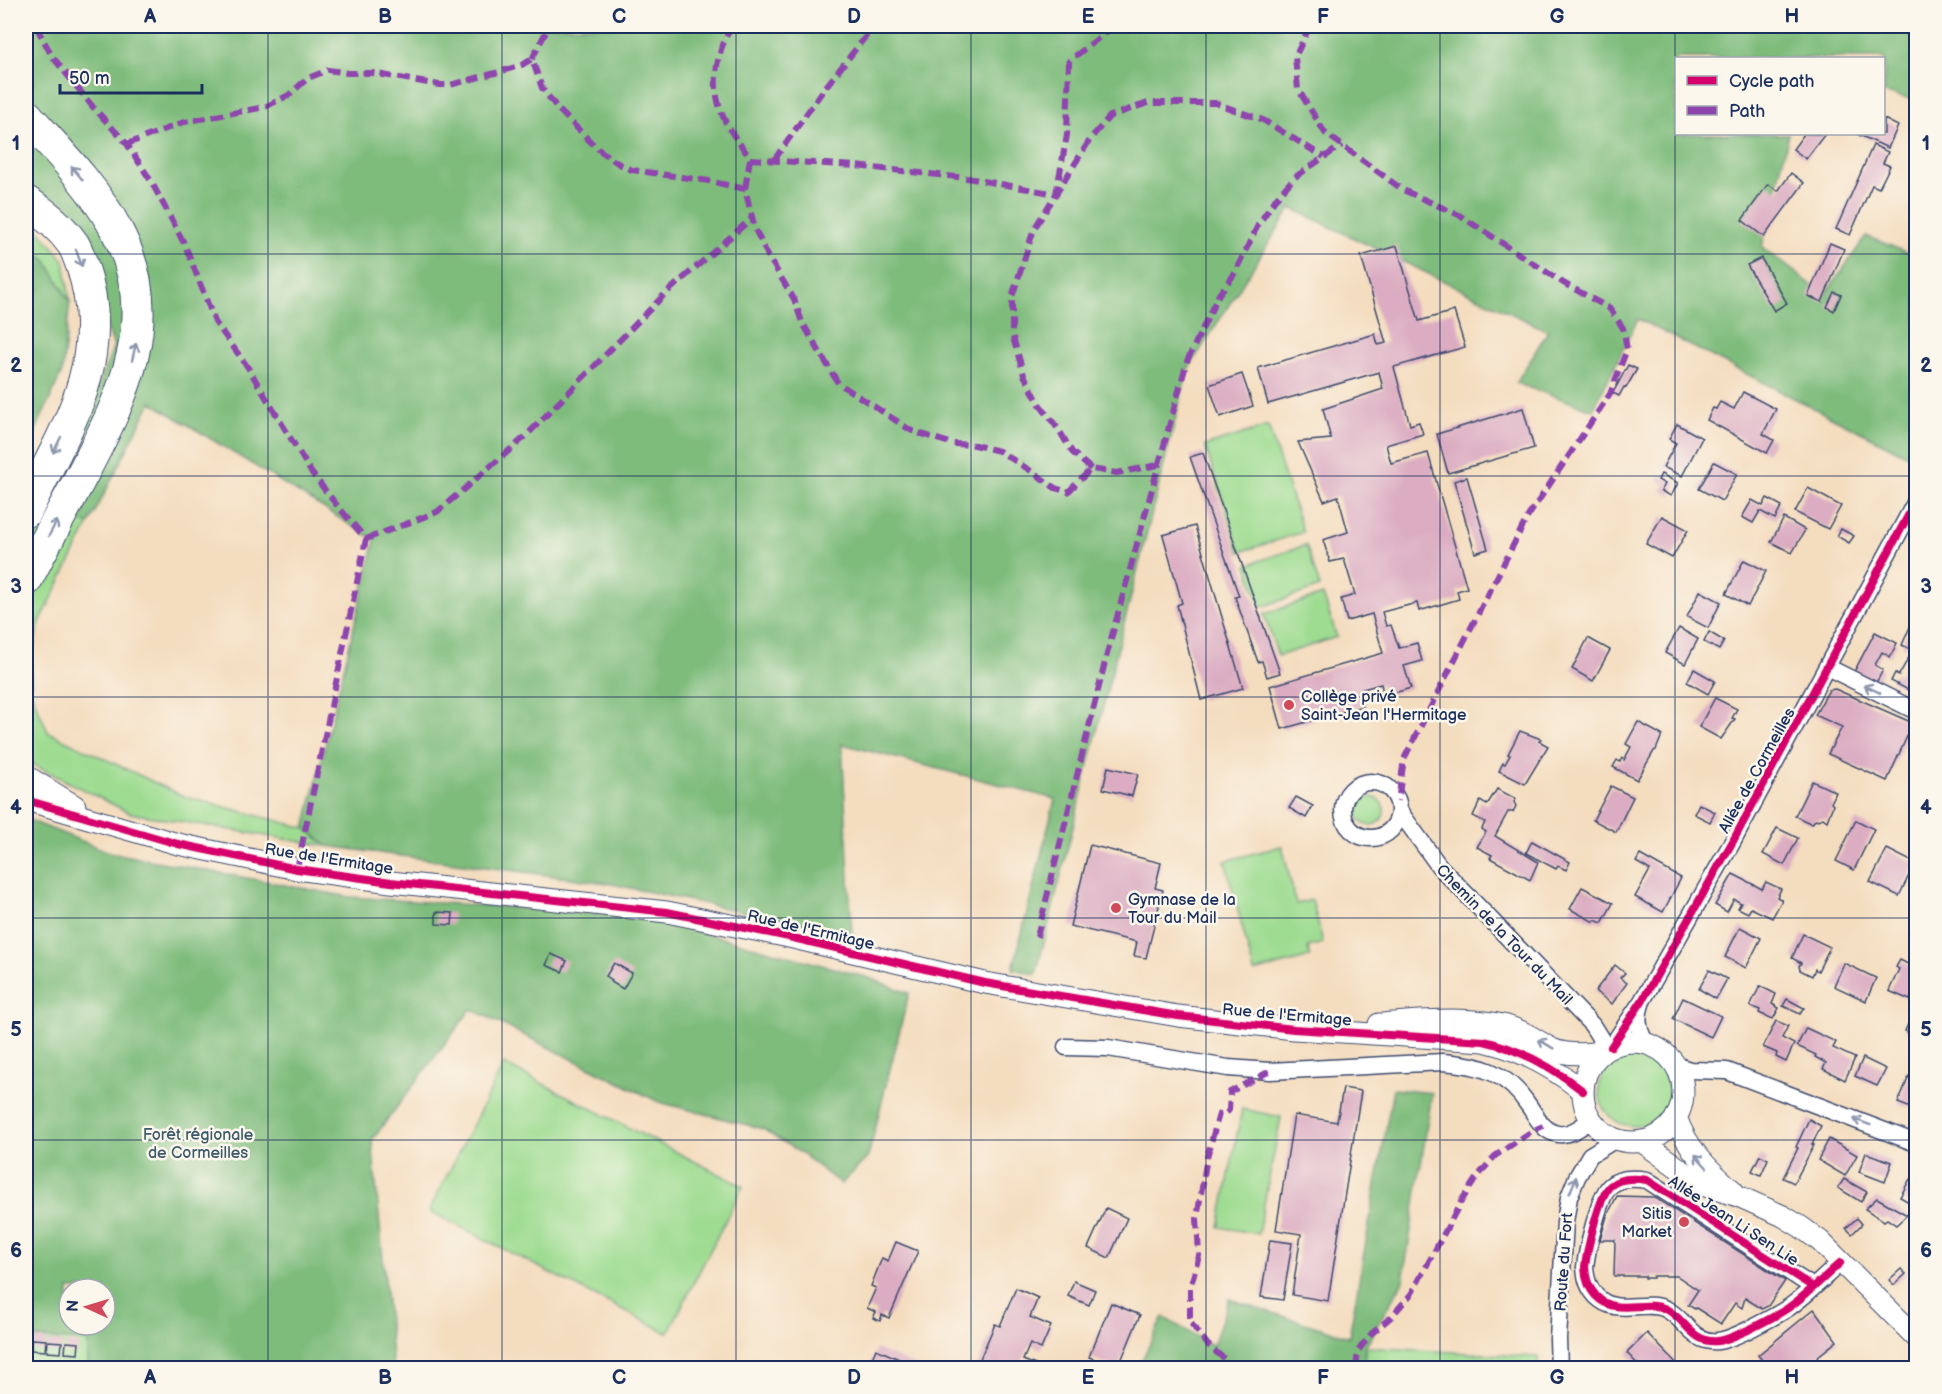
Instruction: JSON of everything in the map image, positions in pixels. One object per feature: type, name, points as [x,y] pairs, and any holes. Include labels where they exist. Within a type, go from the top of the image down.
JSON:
[{"type":"highway","points":[[26,115],[92,192],[117,230],[134,272],[138,317],[137,341],[132,363],[114,412],[26,580]]},
{"type":"highway","points":[[26,202],[53,221],[75,246],[88,283],[92,319],[90,356],[83,384],[71,416],[26,511]]},
{"type":"street","name":"Allée de Cormeilles","points":[[1607,1049],[1642,1001],[1733,841],[1917,501]]},
{"type":"street","points":[[1827,667],[1917,711]]},
{"type":"street","name":"Rue de l'Ermitage","points":[[26,776],[110,825]]},
{"type":"street","points":[[1385,835],[1395,825],[1400,812],[1398,801],[1393,791],[1378,783],[1362,783],[1348,793],[1342,810],[1347,826],[1360,837],[1368,839],[1396,835],[1420,841]]},
{"type":"street","name":"Rue de l'Ermitage","points":[[26,800],[178,844],[297,869],[391,882],[667,912],[789,937],[1014,989],[1178,1016],[1298,1029],[1451,1038],[1493,1043],[1535,1061],[1583,1091]]},
{"type":"street","name":"Chemin de la Tour du Mail","points":[[1400,812],[1439,866],[1592,1024],[1607,1049]]},
{"type":"street","name":"Allée de Cormeilles","points":[[1642,1001],[1638,1011],[1638,1027],[1647,1044]]},
{"type":"street","name":"Rue de l'Ermitage","points":[[1298,1029],[1464,1020],[1516,1029],[1559,1051],[1581,1054],[1607,1049]]},
{"type":"street","points":[[1623,1043],[1647,1044],[1658,1049],[1675,1065],[1680,1075],[1682,1097],[1676,1117],[1657,1136],[1628,1142],[1616,1139],[1606,1134],[1592,1120],[1584,1101],[1583,1091],[1588,1069],[1607,1049],[1623,1043]]},
{"type":"street","points":[[1066,1047],[1108,1048],[1228,1068],[1270,1071],[1443,1062],[1466,1064],[1487,1069],[1505,1080],[1520,1092],[1543,1126],[1555,1134],[1569,1134],[1592,1120]]},
{"type":"street","points":[[1675,1065],[1690,1070],[1727,1071],[1917,1143]]},
{"type":"street","points":[[1676,1117],[1688,1145],[1700,1161],[1738,1196]]},
{"type":"street","name":"Route du Fort","points":[[1559,1368],[1559,1310],[1569,1197],[1577,1176],[1590,1155],[1616,1139]]},
{"type":"street","points":[[1641,1141],[1702,1185],[1738,1196],[1801,1227],[1820,1241],[1881,1304],[1917,1336]]},
{"type":"street","name":"Allée Jean Li Sen Lie","points":[[1813,1287],[1647,1180],[1626,1179],[1611,1185],[1603,1195],[1585,1267],[1590,1289],[1610,1305],[1663,1308],[1695,1336],[1710,1341],[1720,1341],[1790,1307],[1813,1287],[1840,1263]]},
{"type":"street","points":[[1881,1304],[1917,1346]]},
{"type":"green space","points":[[26,26],[1916,26],[1916,100],[1885,93],[1885,57],[1675,57],[1675,135],[1789,135],[1762,247],[1825,295],[1866,236],[1916,256],[1916,460],[1638,319],[1593,410],[1516,383],[1548,331],[1291,208],[1188,369],[1036,974],[1013,969],[1055,799],[842,744],[852,935],[607,883],[327,846],[305,828],[375,540],[151,402],[89,524],[48,510],[114,346],[68,223],[26,189]]},
{"type":"green space","points":[[26,218],[64,260],[70,302],[46,260],[26,248]]},
{"type":"green space","points":[[26,248],[46,260],[70,302],[62,372],[30,443],[26,430]]},
{"type":"green space","points":[[1268,426],[1303,532],[1240,552],[1205,446]]},
{"type":"green space","points":[[48,510],[89,524],[39,624],[31,658],[31,692],[48,732],[183,796],[305,828],[327,846],[130,813],[26,761],[26,550]]},
{"type":"green space","points":[[1306,545],[1320,587],[1261,607],[1247,565]]},
{"type":"green space","points":[[1323,595],[1337,637],[1278,656],[1264,614]]},
{"type":"green space","points":[[1370,797],[1380,801],[1384,811],[1380,821],[1370,825],[1360,821],[1356,811],[1360,801]]},
{"type":"green space","name":"Forêt régionale de Cormeilles","points":[[26,819],[112,853],[350,897],[641,916],[866,977],[909,993],[868,1157],[841,1184],[799,1152],[763,1129],[659,1102],[471,1009],[372,1140],[393,1368],[88,1368],[88,1341],[26,1337]]},
{"type":"green space","points":[[1282,846],[1296,904],[1312,900],[1323,943],[1308,947],[1310,957],[1254,972],[1225,861]]},
{"type":"green space","points":[[1641,1056],[1654,1062],[1663,1071],[1667,1077],[1669,1091],[1667,1105],[1659,1116],[1648,1124],[1627,1126],[1609,1116],[1601,1105],[1599,1084],[1609,1066],[1620,1058]]},
{"type":"green space","points":[[504,1064],[743,1186],[668,1333],[429,1211]]},
{"type":"green space","points":[[1393,1089],[1432,1093],[1403,1281],[1365,1347],[1364,1368],[1138,1368],[1163,1317],[1213,1346],[1229,1299],[1349,1337]]},
{"type":"green space","points":[[1242,1109],[1281,1117],[1258,1234],[1219,1227]]},
{"type":"green space","points":[[26,1337],[88,1341],[88,1368],[26,1368]]},
{"type":"green space","points":[[1365,1347],[1538,1357],[1538,1368],[1364,1368]]},
{"type":"building","points":[[1885,120],[1898,126],[1888,148],[1859,135],[1885,135]]},
{"type":"building","points":[[1803,135],[1824,135],[1806,159],[1793,149]]},
{"type":"building","points":[[1873,145],[1888,152],[1883,163],[1890,166],[1879,188],[1872,185],[1850,235],[1836,229]]},
{"type":"building","points":[[1791,173],[1804,183],[1764,237],[1742,220],[1768,184],[1778,191]]},
{"type":"building","points":[[1830,243],[1844,249],[1822,302],[1808,296]]},
{"type":"building","points":[[1397,246],[1419,321],[1454,311],[1465,347],[1394,367],[1410,425],[1419,422],[1423,434],[1386,445],[1391,463],[1428,453],[1467,588],[1457,591],[1459,599],[1419,611],[1417,603],[1382,612],[1386,626],[1391,625],[1399,648],[1417,643],[1422,661],[1404,666],[1411,688],[1384,696],[1381,684],[1359,690],[1363,706],[1282,729],[1270,686],[1383,653],[1372,614],[1347,621],[1341,599],[1355,595],[1344,559],[1330,562],[1323,540],[1348,532],[1338,496],[1324,501],[1298,442],[1331,439],[1323,409],[1383,389],[1379,372],[1268,404],[1258,368],[1375,334],[1378,345],[1386,343],[1361,256]]},
{"type":"building","points":[[1761,258],[1787,303],[1774,311],[1747,265]]},
{"type":"building","points":[[1834,292],[1841,295],[1834,311],[1827,307]]},
{"type":"building","points":[[1628,365],[1637,369],[1619,396],[1613,393]]},
{"type":"building","points":[[1242,374],[1253,406],[1220,417],[1209,385]]},
{"type":"building","points":[[1743,392],[1776,409],[1763,434],[1774,440],[1767,453],[1707,420],[1713,408],[1716,409],[1720,402],[1734,409]]},
{"type":"building","points":[[1523,408],[1534,448],[1448,473],[1437,434]]},
{"type":"building","points":[[1677,424],[1702,438],[1682,476],[1663,467],[1676,443],[1669,439]]},
{"type":"building","points":[[1203,453],[1280,673],[1267,677],[1262,661],[1258,662],[1235,597],[1239,596],[1190,457]]},
{"type":"building","points":[[1714,462],[1737,474],[1722,501],[1699,489]]},
{"type":"building","points":[[1661,474],[1678,483],[1671,496],[1661,491],[1665,484],[1658,480]]},
{"type":"building","points":[[1467,477],[1488,549],[1475,553],[1454,481]]},
{"type":"building","points":[[1808,488],[1841,506],[1828,529],[1795,512]]},
{"type":"building","points":[[1767,498],[1782,506],[1775,519],[1760,511],[1753,523],[1742,517],[1752,500],[1763,506]]},
{"type":"building","points":[[1662,516],[1688,530],[1672,558],[1646,544]]},
{"type":"building","points":[[1784,518],[1805,530],[1792,553],[1771,542]]},
{"type":"building","points":[[1195,526],[1243,688],[1201,700],[1177,605],[1182,603],[1163,535]]},
{"type":"building","points":[[1841,529],[1854,536],[1849,543],[1837,536]]},
{"type":"building","points":[[1744,560],[1766,571],[1748,606],[1726,594]]},
{"type":"building","points":[[1700,591],[1721,602],[1708,628],[1687,617]]},
{"type":"building","points":[[1916,613],[1916,694],[1891,681],[1895,673],[1899,675],[1913,650],[1902,645]]},
{"type":"building","points":[[1679,628],[1698,639],[1685,664],[1665,653]]},
{"type":"building","points":[[1709,632],[1724,641],[1719,650],[1704,642]]},
{"type":"building","points":[[1875,632],[1897,643],[1890,657],[1882,652],[1875,665],[1883,670],[1876,683],[1854,672]]},
{"type":"building","points":[[1588,638],[1610,650],[1593,681],[1572,669]]},
{"type":"building","points":[[1694,669],[1715,681],[1708,694],[1687,682]]},
{"type":"building","points":[[1835,689],[1913,723],[1887,781],[1828,754],[1842,727],[1815,715],[1829,690]]},
{"type":"building","points":[[1715,698],[1737,709],[1732,718],[1735,719],[1721,739],[1699,727]]},
{"type":"building","points":[[1638,722],[1662,735],[1656,750],[1637,780],[1613,767],[1617,760],[1620,762],[1622,758],[1624,760],[1631,747],[1626,744]]},
{"type":"building","points":[[1520,731],[1541,739],[1539,741],[1548,746],[1525,784],[1499,771],[1510,755],[1508,754]]},
{"type":"building","points":[[1108,767],[1138,774],[1132,796],[1103,789]]},
{"type":"building","points":[[1812,781],[1836,792],[1827,821],[1823,818],[1812,824],[1795,816]]},
{"type":"building","points":[[1611,786],[1633,797],[1616,832],[1593,820]]},
{"type":"building","points":[[1497,789],[1516,799],[1514,802],[1516,806],[1513,812],[1508,812],[1495,836],[1538,862],[1530,880],[1490,858],[1492,855],[1477,847],[1486,832],[1482,829],[1485,822],[1473,816],[1480,801],[1487,805]]},
{"type":"building","points":[[1296,797],[1313,806],[1306,818],[1289,808]]},
{"type":"building","points":[[1699,804],[1715,812],[1710,822],[1694,814]]},
{"type":"building","points":[[1856,820],[1874,829],[1854,870],[1836,861]]},
{"type":"building","points":[[1777,828],[1798,838],[1784,865],[1763,854]]},
{"type":"building","points":[[1532,841],[1570,862],[1566,870],[1558,866],[1556,869],[1526,853]]},
{"type":"building","name":"Gymnase de la Tour du Mail","points":[[1090,845],[1161,863],[1155,888],[1163,890],[1146,958],[1134,956],[1137,942],[1070,926]]},
{"type":"building","points":[[1887,849],[1915,863],[1899,896],[1870,882]]},
{"type":"building","points":[[1640,855],[1681,878],[1663,912],[1635,897],[1650,870],[1636,862]]},
{"type":"building","points":[[1733,874],[1762,889],[1766,882],[1781,889],[1777,897],[1782,900],[1772,918],[1751,908],[1748,913],[1738,908],[1741,903],[1734,899],[1727,912],[1715,905]]},
{"type":"building","points":[[1582,887],[1613,903],[1602,923],[1595,920],[1594,922],[1570,909]]},
{"type":"building","points":[[436,912],[453,913],[452,925],[436,924]]},
{"type":"building","points":[[1740,927],[1761,938],[1746,968],[1725,957]]},
{"type":"building","points":[[1803,934],[1830,947],[1818,971],[1815,969],[1812,976],[1800,970],[1801,963],[1792,958]]},
{"type":"building","points":[[551,954],[567,961],[562,972],[546,965]]},
{"type":"building","points":[[1900,960],[1914,967],[1910,974],[1916,977],[1916,987],[1910,1000],[1889,991],[1899,969],[1896,967]]},
{"type":"building","points":[[614,963],[632,973],[623,989],[606,976]]},
{"type":"building","points":[[1844,963],[1876,978],[1866,1001],[1834,986]]},
{"type":"building","points":[[1615,965],[1625,973],[1620,978],[1627,983],[1612,1004],[1595,991]]},
{"type":"building","points":[[1709,970],[1727,979],[1716,999],[1699,989]]},
{"type":"building","points":[[1760,986],[1776,994],[1772,1004],[1779,1008],[1773,1019],[1750,1006]]},
{"type":"building","points":[[1683,998],[1721,1016],[1711,1037],[1673,1019]]},
{"type":"building","points":[[1787,999],[1804,1008],[1800,1014],[1783,1006]]},
{"type":"building","points":[[1916,1007],[1916,1036],[1905,1031]]},
{"type":"building","points":[[1776,1021],[1788,1026],[1782,1038],[1794,1044],[1786,1062],[1776,1057],[1777,1053],[1763,1047]]},
{"type":"building","points":[[1806,1028],[1836,1042],[1833,1048],[1855,1058],[1845,1080],[1823,1069],[1826,1063],[1815,1057],[1816,1055],[1797,1046]]},
{"type":"building","points":[[1863,1058],[1886,1069],[1877,1086],[1855,1076]]},
{"type":"building","points":[[1909,1076],[1916,1079],[1916,1110],[1898,1103]]},
{"type":"building","points":[[1343,1088],[1361,1091],[1328,1301],[1292,1295],[1301,1234],[1276,1230],[1294,1115],[1337,1122]]},
{"type":"building","points":[[1809,1119],[1821,1126],[1812,1144],[1814,1145],[1794,1183],[1783,1178]]},
{"type":"building","points":[[1829,1139],[1857,1155],[1845,1176],[1818,1160]]},
{"type":"building","points":[[1866,1153],[1892,1162],[1885,1182],[1859,1172]]},
{"type":"building","points":[[1760,1155],[1768,1159],[1761,1175],[1752,1171]]},
{"type":"building","points":[[1844,1179],[1867,1192],[1861,1202],[1838,1188]]},
{"type":"building","points":[[1910,1179],[1916,1183],[1916,1206],[1900,1197]]},
{"type":"building","points":[[1617,1196],[1654,1197],[1785,1281],[1768,1306],[1762,1309],[1745,1298],[1742,1308],[1735,1303],[1721,1324],[1688,1305],[1698,1290],[1677,1276],[1645,1278],[1645,1276],[1614,1276],[1615,1240],[1600,1240],[1607,1216]]},
{"type":"building","points":[[1877,1198],[1907,1215],[1896,1225],[1887,1219],[1884,1221],[1865,1209]]},
{"type":"building","points":[[1106,1208],[1127,1218],[1109,1258],[1088,1248]]},
{"type":"building","points":[[1857,1218],[1862,1224],[1852,1234],[1846,1228]]},
{"type":"building","points":[[1270,1240],[1292,1243],[1283,1300],[1261,1297]]},
{"type":"building","points":[[896,1242],[918,1251],[889,1318],[882,1315],[880,1321],[873,1318],[876,1312],[867,1308],[876,1288],[871,1286],[882,1258],[888,1261]]},
{"type":"building","points":[[1901,1269],[1906,1274],[1894,1285],[1889,1280]]},
{"type":"building","points":[[1074,1281],[1095,1290],[1089,1305],[1068,1296]]},
{"type":"building","points":[[1016,1288],[1038,1298],[1030,1317],[1051,1326],[1041,1349],[1030,1344],[1023,1360],[1043,1368],[976,1368],[995,1324],[1000,1326]]},
{"type":"building","points":[[1111,1303],[1140,1315],[1118,1368],[1089,1357]]},
{"type":"building","points":[[1814,1309],[1837,1341],[1817,1357],[1819,1360],[1812,1368],[1768,1368],[1758,1355]]},
{"type":"building","points":[[1647,1333],[1681,1368],[1641,1368],[1627,1353]]},
{"type":"building","points":[[32,1339],[46,1340],[45,1351],[31,1350]]},
{"type":"building","points":[[48,1341],[62,1342],[61,1353],[47,1352]]},
{"type":"building","points":[[66,1342],[79,1343],[78,1354],[65,1353]]},
{"type":"building","points":[[876,1349],[920,1368],[868,1368]]},
{"type":"marked path","points":[[36,26],[52,56],[93,107],[127,144],[151,181],[185,245],[215,322],[247,366],[311,472],[366,539],[297,869]]},
{"type":"marked path","points":[[532,59],[549,26]]},
{"type":"marked path","points":[[732,26],[717,63],[716,90],[723,116],[750,159],[745,189]]},
{"type":"marked path","points":[[774,160],[824,89],[874,26]]},
{"type":"marked path","points":[[750,159],[856,166],[967,178],[1056,194],[1067,135],[1069,61],[1114,26]]},
{"type":"marked path","points":[[1310,26],[1295,57],[1298,89],[1325,133],[1403,190],[1459,215],[1565,284],[1609,308],[1623,328],[1627,349],[1610,394],[1527,518],[1404,759],[1398,801]]},
{"type":"marked path","points":[[127,144],[184,122],[265,107],[289,95],[308,78],[328,70],[372,73],[450,85],[522,65],[532,59],[542,88],[558,109],[598,149],[619,164],[632,170],[709,181],[745,189],[755,229],[794,299],[802,322],[838,383],[912,431],[953,444],[975,445],[999,451],[1055,488],[1068,492],[1091,469],[1117,473],[1158,465]]},
{"type":"marked path","points":[[1091,469],[1072,452],[1040,405],[1024,375],[1012,334],[1012,297],[1034,229],[1091,138],[1110,116],[1148,103],[1215,103],[1263,120],[1324,157]]},
{"type":"marked path","points":[[1037,937],[1108,650],[1187,361],[1219,294],[1233,276],[1258,225],[1277,197],[1295,177],[1342,145]]},
{"type":"marked path","points":[[366,539],[437,512],[525,437],[664,295],[752,218]]},
{"type":"marked path","points":[[1239,1368],[1229,1363],[1208,1345],[1190,1322],[1190,1288],[1199,1256],[1197,1218],[1207,1157],[1219,1114],[1226,1114],[1229,1110],[1230,1092],[1270,1071]]},
{"type":"marked path","points":[[1356,1368],[1358,1351],[1371,1334],[1391,1317],[1412,1293],[1462,1200],[1477,1177],[1495,1156],[1543,1126]]},
{"type":"cycle path","points":[[1611,1047],[1642,1001],[1733,841],[1916,501]]},
{"type":"cycle path","points":[[26,800],[178,844],[297,869],[391,882],[667,912],[789,937],[985,983],[1178,1016],[1294,1029],[1484,1041],[1536,1060],[1583,1091]]},
{"type":"cycle path","points":[[1813,1287],[1647,1180],[1638,1179],[1618,1181],[1606,1192],[1594,1224],[1585,1267],[1591,1289],[1604,1302],[1621,1307],[1657,1306],[1666,1309],[1695,1335],[1709,1341],[1718,1341],[1741,1333],[1783,1311],[1802,1298],[1840,1263]]},
{"type":"place","name":"Collège privé Saint-Jean l'Hermitage","points":[[1289,705]]},
{"type":"place","name":"Gymnase de la Tour du Mail","points":[[1116,908]]},
{"type":"place","name":"Sitis Market","points":[[1684,1222]]}]
